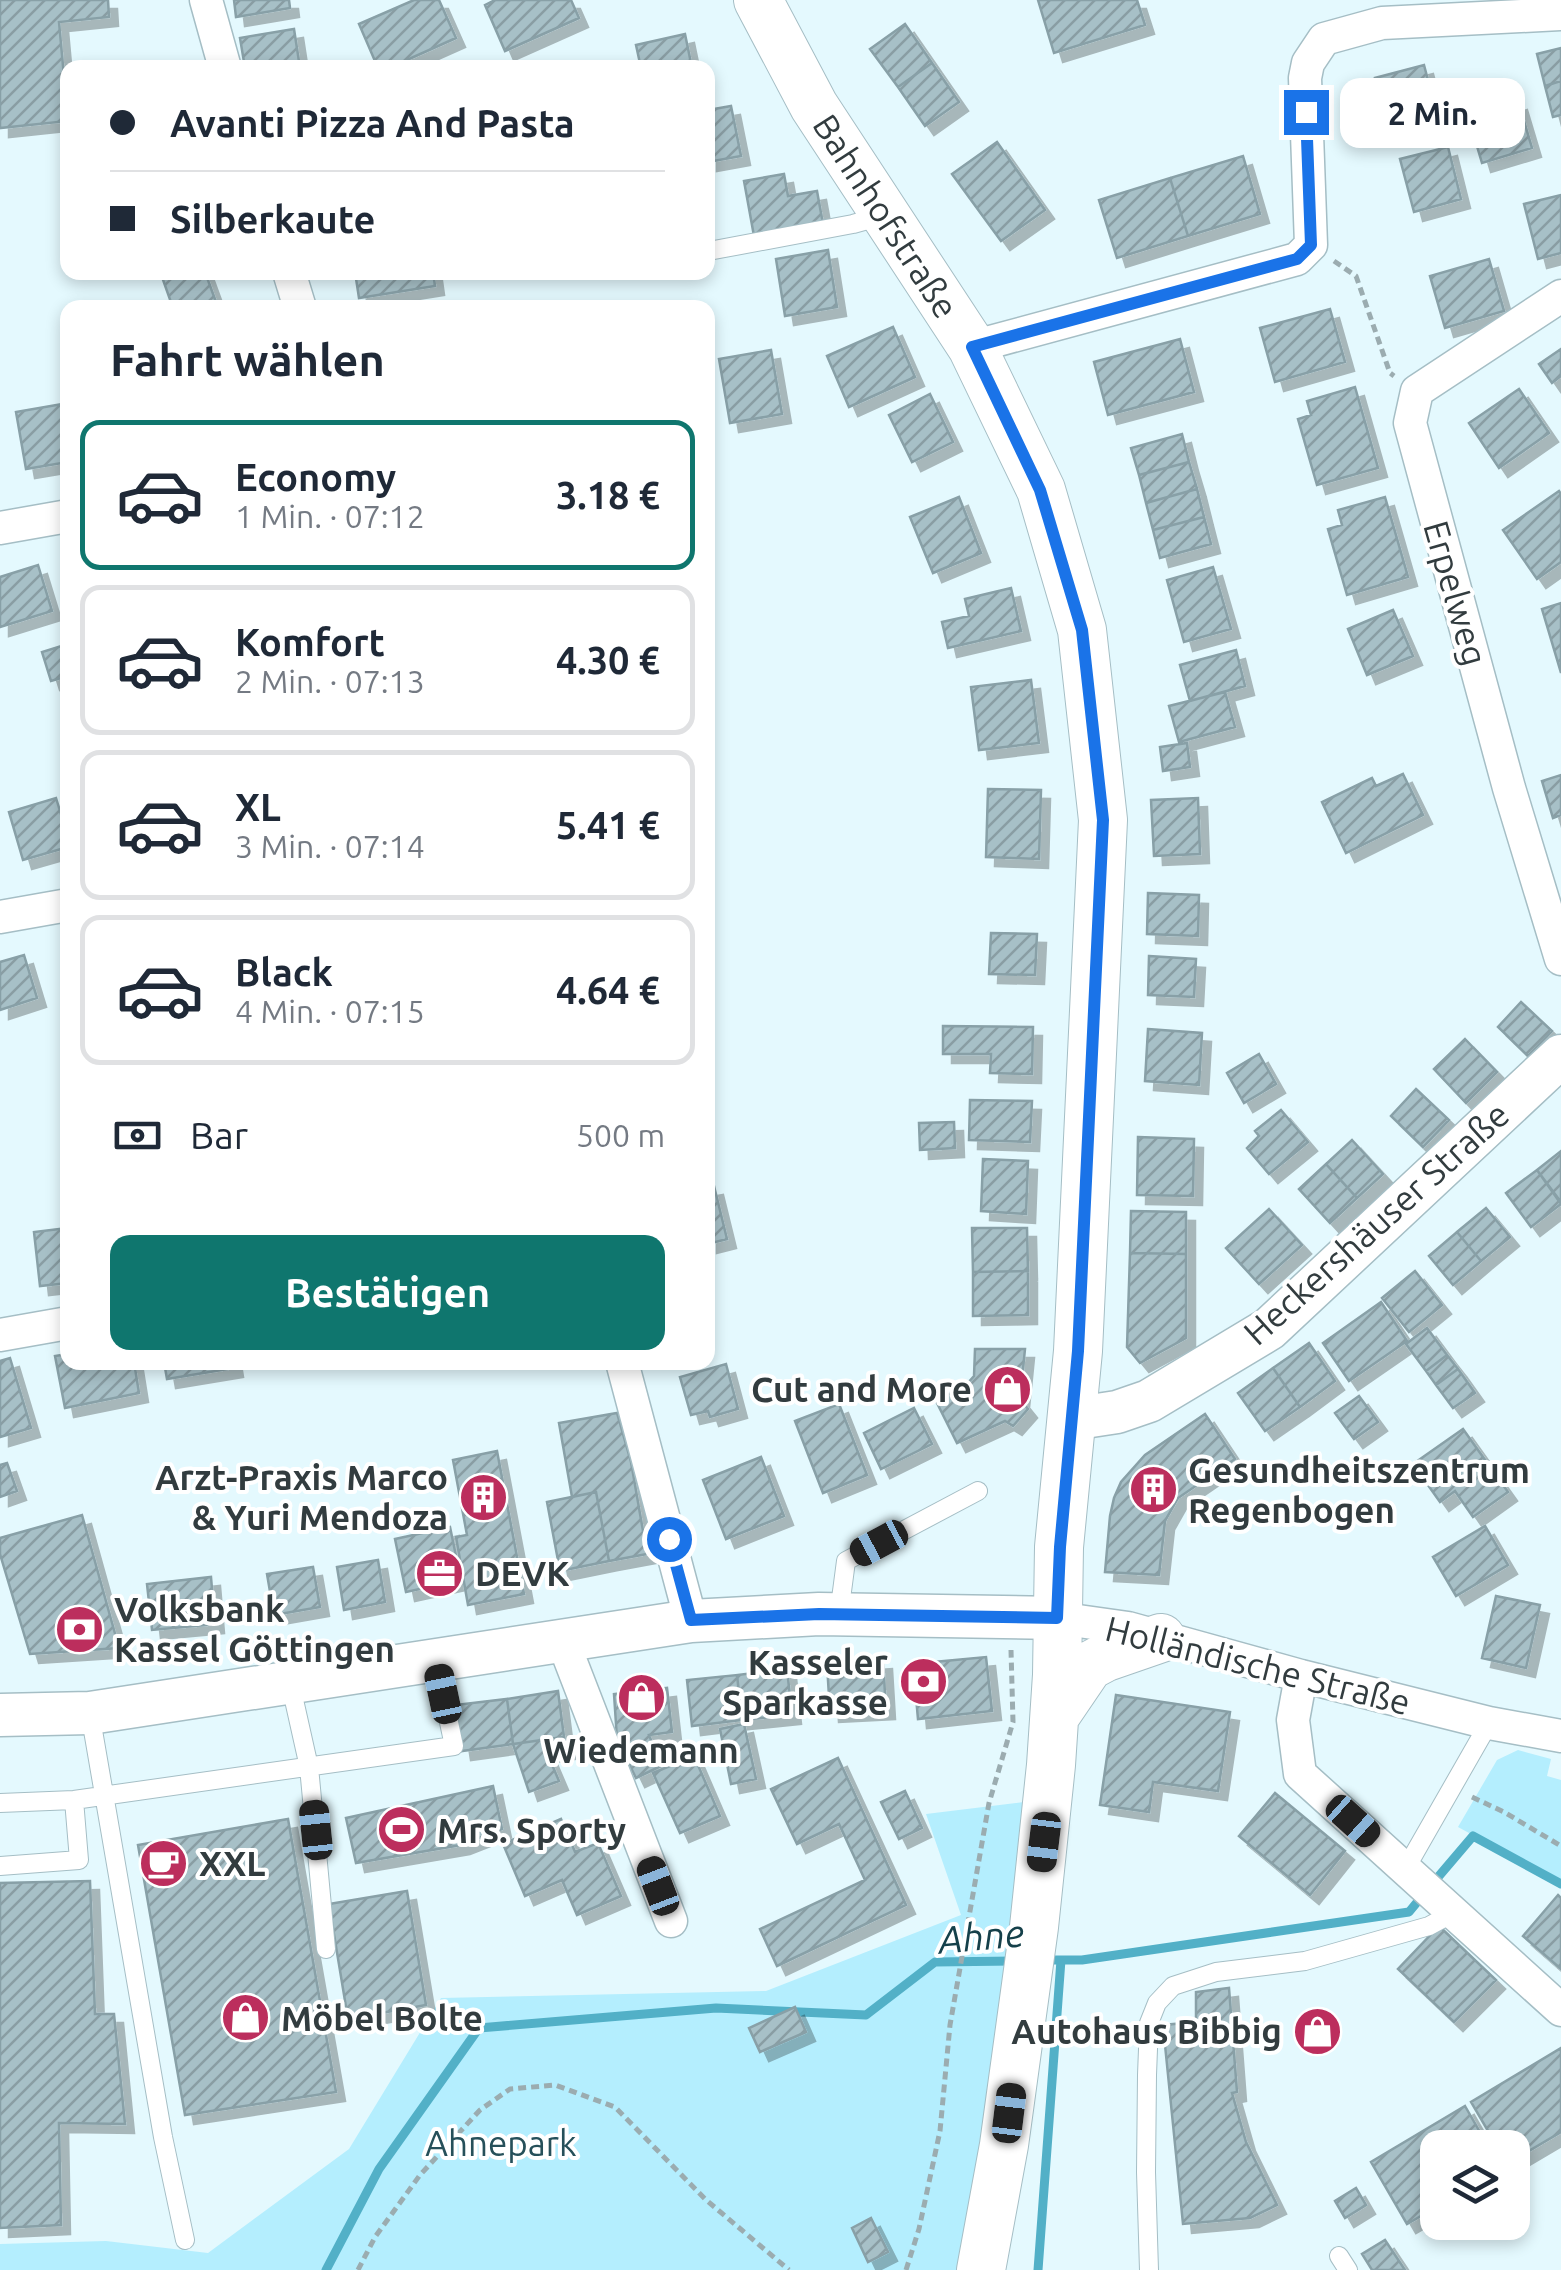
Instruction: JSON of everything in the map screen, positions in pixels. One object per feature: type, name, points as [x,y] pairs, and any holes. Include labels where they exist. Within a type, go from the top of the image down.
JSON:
[{"type":"main road","name":"Bahnhofstraße","points":[[758,0],[814,106],[972,347],[1040,490],[1082,630],[1103,820],[1082,1268],[1060,1547],[1034,1617],[1055,1716],[1034,1927],[1004,2145],[981,2270]]},
{"type":"main road","points":[[1055,1716],[1089,1666],[1161,1638]]},
{"type":"street","points":[[206,0],[223,60]]},
{"type":"street","points":[[972,347],[1297,259],[1311,245],[1305,78],[1308,63],[1324,38],[1382,23],[1561,14]]},
{"type":"street","points":[[1418,391],[1561,296]]},
{"type":"street","name":"Erpelweg","points":[[1418,391],[1410,423],[1509,788],[1561,959]]},
{"type":"street","points":[[0,528],[60,517]]},
{"type":"street","points":[[0,916],[60,906]]},
{"type":"street","name":"Heckershäuser Straße","points":[[1071,1418],[1117,1412],[1149,1401],[1269,1329],[1561,1056]]},
{"type":"street","points":[[0,1335],[60,1324]]},
{"type":"street","points":[[624,1370],[691,1620]]},
{"type":"street","name":"Holländische Straße","points":[[0,1715],[90,1713],[691,1620],[838,1614],[1034,1617],[1128,1628],[1489,1723],[1561,1736]]},
{"type":"street","points":[[562,1639],[672,1920]]},
{"type":"street","points":[[1301,1676],[1293,1720],[1300,1774],[1561,2010]]},
{"type":"lane","points":[[715,250],[885,215]]},
{"type":"lane","points":[[838,1614],[846,1560],[978,1491]]},
{"type":"lane","points":[[0,1803],[74,1800],[454,1746],[436,1659]]},
{"type":"lane","points":[[290,1682],[309,1767],[326,1949]]},
{"type":"lane","points":[[90,1713],[184,2240]]},
{"type":"lane","points":[[1150,2270],[1146,2172],[1148,2024],[1157,2003],[1173,1986],[1216,1972],[1305,1960],[1429,1926],[1430,1891],[1452,1787],[1489,1723]]},
{"type":"lane","points":[[0,1866],[79,1860],[74,1800]]},
{"type":"path","points":[[1311,245],[1356,276],[1390,373],[1418,391]]},
{"type":"path","points":[[906,2270],[920,2228],[940,2131],[950,2025],[989,1803],[1013,1722],[1034,1617]]},
{"type":"path","points":[[1452,1787],[1561,1846]]},
{"type":"path","points":[[358,2270],[376,2237],[420,2176],[480,2110],[510,2089],[555,2086],[615,2107],[704,2199],[789,2270]]},
{"type":"green space","points":[[1518,1750],[1551,1759],[1547,1776],[1561,1780],[1561,1883],[1458,1827],[1497,1760]]},
{"type":"green space","name":"Ahnepark","points":[[1048,1799],[981,2270],[0,2270],[0,2244],[106,2241],[208,2253],[349,2149],[441,1998],[766,1991],[961,1915],[926,1814]]},
{"type":"building","points":[[0,0],[108,0],[109,17],[59,22],[62,60],[60,122],[0,128]]},
{"type":"building","points":[[234,0],[289,0],[290,8],[236,17]]},
{"type":"building","points":[[414,0],[439,0],[456,38],[407,60],[375,60],[359,24]]},
{"type":"building","points":[[495,0],[571,0],[579,18],[505,51],[485,5]]},
{"type":"building","points":[[1038,0],[1137,0],[1145,25],[1054,53]]},
{"type":"building","points":[[905,24],[932,63],[898,87],[870,49]]},
{"type":"building","points":[[294,29],[299,60],[244,60],[240,38]]},
{"type":"building","points":[[685,34],[690,60],[639,60],[636,45]]},
{"type":"building","points":[[1561,48],[1561,81],[1545,86],[1537,54]]},
{"type":"building","points":[[932,63],[959,102],[925,126],[898,87]]},
{"type":"building","points":[[1424,65],[1438,118],[1389,131],[1375,78]]},
{"type":"building","points":[[1561,81],[1561,115],[1553,117],[1545,86]]},
{"type":"building","points":[[1518,101],[1532,148],[1482,163],[1468,116]]},
{"type":"building","points":[[731,106],[741,156],[715,161],[715,109]]},
{"type":"building","points":[[997,142],[1045,210],[1001,241],[952,174]]},
{"type":"building","points":[[1448,147],[1461,199],[1414,212],[1400,159]]},
{"type":"building","points":[[1243,156],[1260,214],[1188,236],[1170,178]]},
{"type":"building","points":[[784,174],[788,196],[817,191],[823,224],[754,236],[744,181]]},
{"type":"building","points":[[1170,178],[1188,236],[1117,258],[1099,200]]},
{"type":"building","points":[[1561,195],[1561,253],[1538,259],[1524,204]]},
{"type":"building","points":[[828,250],[837,307],[785,316],[776,259]]},
{"type":"building","points":[[1489,259],[1504,311],[1445,328],[1430,276]]},
{"type":"building","points":[[163,280],[208,280],[215,300],[170,300]]},
{"type":"building","points":[[356,280],[434,280],[435,286],[359,298]]},
{"type":"building","points":[[1330,309],[1345,362],[1275,382],[1260,328]]},
{"type":"building","points":[[893,327],[915,377],[849,407],[827,356]]},
{"type":"building","points":[[1180,339],[1194,392],[1108,415],[1094,362]]},
{"type":"building","points":[[1561,349],[1561,376],[1552,383],[1539,364]]},
{"type":"building","points":[[771,350],[782,414],[730,423],[719,359]]},
{"type":"building","points":[[1355,387],[1378,468],[1317,485],[1298,419],[1311,415],[1307,401]]},
{"type":"building","points":[[1519,389],[1549,433],[1499,468],[1469,423]]},
{"type":"building","points":[[930,394],[953,442],[912,462],[889,415]]},
{"type":"building","points":[[60,404],[60,463],[26,469],[16,412]]},
{"type":"building","points":[[1182,434],[1189,462],[1139,475],[1131,448]]},
{"type":"building","points":[[1189,462],[1197,489],[1146,503],[1139,475]]},
{"type":"building","points":[[1197,489],[1204,517],[1153,530],[1146,503]]},
{"type":"building","points":[[1559,491],[1561,562],[1537,579],[1503,530]]},
{"type":"building","points":[[959,497],[981,553],[933,573],[910,517]]},
{"type":"building","points":[[1385,497],[1408,577],[1347,595],[1328,529],[1342,525],[1338,510]]},
{"type":"building","points":[[1204,517],[1211,544],[1160,558],[1153,530]]},
{"type":"building","points":[[38,565],[52,611],[0,627],[0,577]]},
{"type":"building","points":[[1213,567],[1231,629],[1184,642],[1167,580]]},
{"type":"building","points":[[1011,588],[1021,631],[948,648],[942,622],[969,616],[965,599]]},
{"type":"building","points":[[1561,603],[1561,673],[1542,609]]},
{"type":"building","points":[[1393,610],[1413,656],[1367,675],[1348,629]]},
{"type":"building","points":[[60,646],[60,678],[51,681],[42,652]]},
{"type":"building","points":[[1236,650],[1245,686],[1190,701],[1180,665]]},
{"type":"building","points":[[1031,680],[1039,743],[979,750],[971,687]]},
{"type":"building","points":[[1225,692],[1235,727],[1179,742],[1169,706]]},
{"type":"building","points":[[1187,743],[1190,767],[1163,771],[1160,747]]},
{"type":"building","points":[[1403,774],[1423,815],[1346,853],[1322,802],[1372,778],[1376,786]]},
{"type":"building","points":[[1561,775],[1561,815],[1553,818],[1542,781]]},
{"type":"building","points":[[988,789],[1041,790],[1039,859],[986,857]]},
{"type":"building","points":[[56,798],[60,849],[23,860],[9,812]]},
{"type":"building","points":[[1198,798],[1200,854],[1154,856],[1151,800]]},
{"type":"building","points":[[1148,893],[1199,895],[1198,936],[1147,934]]},
{"type":"building","points":[[991,933],[1037,934],[1035,975],[989,974]]},
{"type":"building","points":[[24,955],[37,998],[0,1010],[0,962]]},
{"type":"building","points":[[1149,956],[1196,959],[1194,997],[1148,995]]},
{"type":"building","points":[[1521,1002],[1552,1031],[1528,1056],[1498,1027]]},
{"type":"building","points":[[943,1026],[1033,1027],[1032,1074],[990,1073],[991,1054],[943,1054]]},
{"type":"building","points":[[1148,1029],[1202,1033],[1199,1085],[1145,1081]]},
{"type":"building","points":[[1465,1039],[1497,1072],[1466,1103],[1434,1069]]},
{"type":"building","points":[[1259,1054],[1276,1084],[1244,1103],[1227,1073]]},
{"type":"building","points":[[1416,1089],[1449,1120],[1423,1147],[1391,1116]]},
{"type":"building","points":[[970,1100],[1032,1101],[1030,1142],[969,1140]]},
{"type":"building","points":[[1281,1110],[1308,1142],[1269,1174],[1247,1148],[1259,1136],[1255,1131]]},
{"type":"building","points":[[954,1122],[955,1148],[920,1150],[919,1123]]},
{"type":"building","points":[[1138,1137],[1194,1139],[1193,1196],[1137,1195]]},
{"type":"building","points":[[1352,1140],[1383,1174],[1357,1198],[1326,1164]]},
{"type":"building","points":[[1561,1151],[1561,1202],[1537,1170]]},
{"type":"building","points":[[983,1159],[1028,1161],[1026,1214],[981,1211]]},
{"type":"building","points":[[1326,1164],[1357,1198],[1330,1223],[1299,1189]]},
{"type":"building","points":[[1537,1170],[1561,1204],[1531,1227],[1506,1193]]},
{"type":"building","points":[[715,1190],[727,1239],[715,1242]]},
{"type":"building","points":[[1486,1208],[1510,1237],[1481,1261],[1457,1232]]},
{"type":"building","points":[[1269,1209],[1302,1245],[1259,1284],[1226,1248]]},
{"type":"building","points":[[1131,1211],[1186,1212],[1186,1254],[1130,1253]]},
{"type":"building","points":[[972,1228],[1027,1228],[1028,1271],[973,1272]]},
{"type":"building","points":[[60,1229],[60,1284],[40,1286],[34,1232]]},
{"type":"building","points":[[1457,1232],[1481,1261],[1453,1285],[1429,1256]]},
{"type":"building","points":[[1130,1253],[1186,1254],[1186,1338],[1140,1363],[1127,1347]]},
{"type":"building","points":[[1028,1271],[1028,1315],[973,1316],[973,1272]]},
{"type":"building","points":[[1415,1271],[1442,1305],[1409,1332],[1382,1298]]},
{"type":"building","points":[[1381,1302],[1407,1341],[1349,1381],[1323,1343]]},
{"type":"building","points":[[1427,1328],[1447,1355],[1426,1371],[1406,1344]]},
{"type":"building","points":[[1309,1343],[1335,1381],[1300,1407],[1273,1368]]},
{"type":"building","points":[[975,1349],[1025,1349],[1020,1399],[1028,1409],[1013,1426],[1005,1421],[957,1443],[936,1401],[966,1385],[974,1376]]},
{"type":"building","points":[[60,1355],[60,1370],[135,1370],[139,1393],[65,1408],[55,1356]]},
{"type":"building","points":[[1447,1355],[1458,1369],[1436,1385],[1426,1371]]},
{"type":"building","points":[[10,1358],[31,1428],[0,1437],[0,1361]]},
{"type":"building","points":[[726,1364],[738,1409],[710,1417],[708,1411],[691,1415],[680,1377]]},
{"type":"building","points":[[1273,1368],[1300,1407],[1265,1431],[1238,1393]]},
{"type":"building","points":[[1458,1369],[1475,1393],[1453,1408],[1436,1385]]},
{"type":"building","points":[[165,1370],[222,1370],[167,1379]]},
{"type":"building","points":[[1359,1396],[1378,1422],[1354,1439],[1335,1413]]},
{"type":"building","points":[[839,1404],[867,1475],[823,1493],[795,1421]]},
{"type":"building","points":[[914,1408],[932,1444],[881,1469],[864,1433]]},
{"type":"building","points":[[617,1413],[631,1462],[647,1554],[609,1561],[596,1492],[572,1497],[559,1423]]},
{"type":"building","name":"Gesundheitszentrum Regenbogen","points":[[1205,1414],[1235,1459],[1178,1498],[1165,1521],[1159,1575],[1105,1572],[1110,1516],[1121,1482],[1145,1455]]},
{"type":"building","points":[[1463,1429],[1508,1492],[1473,1517],[1455,1491],[1440,1502],[1413,1464]]},
{"type":"building","name":"Arzt-Praxis Marco & Yuri Mendoza","points":[[497,1451],[524,1594],[468,1605],[456,1537],[467,1535],[453,1460]]},
{"type":"building","points":[[761,1457],[784,1516],[726,1539],[703,1480]]},
{"type":"building","points":[[7,1463],[17,1491],[0,1497],[0,1465]]},
{"type":"building","points":[[596,1492],[609,1561],[560,1571],[547,1502]]},
{"type":"building","points":[[82,1515],[119,1648],[30,1654],[0,1554],[0,1538]]},
{"type":"building","points":[[1485,1526],[1508,1565],[1456,1596],[1433,1557]]},
{"type":"building","points":[[450,1527],[461,1580],[406,1592],[395,1539]]},
{"type":"building","points":[[378,1560],[385,1602],[344,1610],[337,1567]]},
{"type":"building","points":[[313,1567],[320,1607],[274,1615],[267,1574]]},
{"type":"building","points":[[211,1577],[215,1624],[152,1630],[147,1584]]},
{"type":"building","points":[[1496,1596],[1540,1605],[1526,1668],[1482,1658]]},
{"type":"building","points":[[986,1657],[992,1711],[918,1719],[913,1664]]},
{"type":"building","points":[[883,1660],[886,1710],[830,1713],[827,1664]]},
{"type":"building","points":[[787,1669],[792,1715],[742,1720],[737,1675]]},
{"type":"building","points":[[737,1675],[742,1720],[692,1726],[687,1680]]},
{"type":"building","points":[[667,1688],[672,1732],[649,1735],[661,1766],[636,1778],[617,1739],[614,1694]]},
{"type":"building","points":[[558,1691],[564,1737],[513,1744],[507,1699]]},
{"type":"building","points":[[1116,1695],[1230,1712],[1218,1791],[1153,1782],[1149,1812],[1100,1805]]},
{"type":"building","points":[[507,1699],[513,1744],[462,1751],[455,1705]]},
{"type":"building","points":[[744,1724],[756,1779],[731,1784],[720,1729]]},
{"type":"building","points":[[564,1737],[566,1750],[547,1753],[559,1781],[529,1792],[513,1744]]},
{"type":"building","points":[[694,1756],[720,1816],[680,1833],[653,1773]]},
{"type":"building","points":[[838,1758],[906,1905],[777,1966],[760,1929],[865,1880],[839,1824],[797,1844],[771,1789]]},
{"type":"building","points":[[493,1786],[502,1829],[461,1845],[356,1863],[346,1818]]},
{"type":"building","points":[[905,1791],[922,1828],[899,1839],[881,1802]]},
{"type":"building","points":[[1275,1793],[1345,1851],[1310,1895],[1239,1836]]},
{"type":"building","name":"Möbel Bolte","points":[[288,1819],[336,2092],[185,2115],[138,1845]]},
{"type":"building","points":[[561,1819],[575,1852],[598,1843],[621,1896],[577,1915],[562,1880],[525,1896],[503,1844]]},
{"type":"building","points":[[90,1881],[95,2014],[114,2014],[125,2124],[59,2123],[61,2225],[0,2228],[0,1883]]},
{"type":"building","points":[[407,1891],[426,2005],[348,2019],[329,1904]]},
{"type":"building","points":[[1558,1895],[1561,1898],[1561,1969],[1523,1936]]},
{"type":"building","points":[[1439,1926],[1496,1980],[1454,2022],[1398,1969]]},
{"type":"building","points":[[1229,1988],[1237,2092],[1232,2093],[1246,2142],[1277,2205],[1250,2218],[1183,2224],[1163,2025],[1196,2022],[1196,1992]]},
{"type":"building","points":[[795,2007],[806,2032],[760,2052],[749,2028]]},
{"type":"building","points":[[1561,2048],[1561,2132],[1530,2150],[1530,2130],[1487,2130],[1471,2102]]},
{"type":"building","points":[[1465,2106],[1479,2130],[1425,2130]]},
{"type":"building","points":[[1420,2133],[1420,2216],[1407,2224],[1371,2162]]},
{"type":"building","points":[[1356,2188],[1366,2205],[1345,2218],[1335,2201]]},
{"type":"building","points":[[871,2218],[888,2252],[868,2262],[852,2228]]},
{"type":"building","points":[[1385,2240],[1405,2270],[1372,2270],[1362,2254]]},
{"type":"waterway","name":"Ahne","points":[[1433,1883],[1473,1836],[1561,1884]]},
{"type":"waterway","name":"Ahne","points":[[1045,1960],[1082,1960],[1409,1912],[1423,1895]]},
{"type":"waterway","points":[[1038,2270],[1061,1960]]},
{"type":"waterway","name":"Ahne","points":[[326,2270],[379,2169],[479,2028],[716,2008],[866,2015],[935,1962],[1014,1961]]},
{"type":"place","name":"Cut and More","points":[[1007,1389]]},
{"type":"place","name":"Gesundheitszentrum Regenbogen","points":[[1153,1490]]},
{"type":"place","name":"Arzt-Praxis Marco & Yuri Mendoza","points":[[483,1497]]},
{"type":"place","name":"DEVK","points":[[440,1573]]},
{"type":"place","name":"Volksbank Kassel Göttingen","points":[[79,1629]]},
{"type":"place","name":"Kasseler Sparkasse","points":[[923,1682]]},
{"type":"place","name":"Wiedemann","points":[[641,1698]]},
{"type":"place","name":"Mrs. Sporty","points":[[402,1830]]},
{"type":"place","name":"XXL","points":[[164,1863]]},
{"type":"place","name":"Möbel Bolte","points":[[246,2018]]},
{"type":"place","name":"Autohaus Bibbig","points":[[1317,2031]]},
{"type":"route","points":[[669,1539],[691,1620],[819,1614],[1057,1618],[1078,1351],[1103,820],[1082,630],[1040,490],[972,347],[1297,259],[1311,245],[1306,112]]}]
